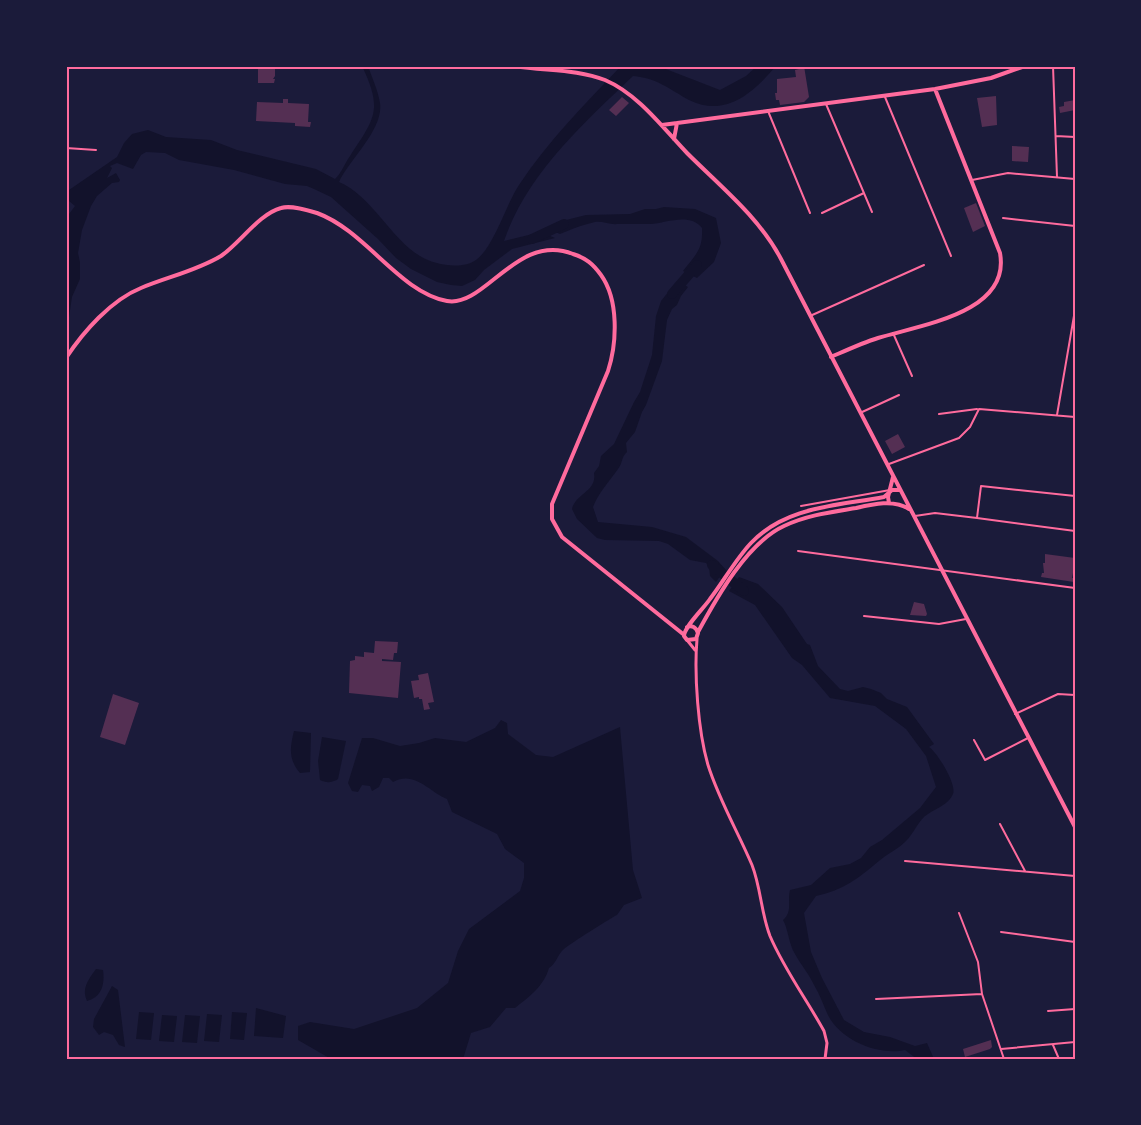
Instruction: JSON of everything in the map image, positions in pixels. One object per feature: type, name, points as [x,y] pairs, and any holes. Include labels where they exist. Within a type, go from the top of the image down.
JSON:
[{"type":"main road","points":[[515,66],[597,77],[612,83],[629,95],[661,126],[764,232],[810,316],[1075,827]]},
{"type":"main road","points":[[535,66],[542,68]]},
{"type":"main road","points":[[661,126],[935,89],[991,78],[1025,66]]},
{"type":"main road","points":[[831,357],[867,341],[960,312],[981,301],[992,291],[1001,273],[1000,253],[935,89]]},
{"type":"main road","points":[[674,140],[677,123]]},
{"type":"main road","points":[[66,358],[79,341],[122,297],[139,288],[215,259],[260,222],[281,208],[290,207],[316,213],[339,223],[407,281],[446,301],[469,297],[512,266],[537,252],[566,251],[591,262],[606,282],[612,301],[613,352],[608,371],[552,504],[552,519],[562,537],[671,622],[691,641],[698,635],[735,569],[759,536],[790,516],[812,509],[884,497],[894,489],[900,490]]},
{"type":"main road","points":[[889,503],[893,476]]},
{"type":"main road","points":[[900,505],[905,498]]},
{"type":"main road","points":[[684,636],[686,628],[735,569],[757,545],[784,526],[809,517],[884,502],[900,505],[912,514]]},
{"type":"main road","points":[[671,622],[686,628],[694,627],[698,635]]},
{"type":"street","points":[[1053,66],[1057,177]]},
{"type":"street","points":[[885,97],[951,256]]},
{"type":"street","points":[[826,104],[872,212]]},
{"type":"street","points":[[768,111],[810,213]]},
{"type":"street","points":[[1056,136],[1075,137]]},
{"type":"street","points":[[66,148],[96,150]]},
{"type":"street","points":[[972,180],[1008,173],[1075,179]]},
{"type":"street","points":[[822,213],[864,193]]},
{"type":"street","points":[[1003,218],[1075,226]]},
{"type":"street","points":[[810,316],[924,265]]},
{"type":"street","points":[[1057,415],[1075,310]]},
{"type":"street","points":[[893,333],[912,376]]},
{"type":"street","points":[[860,413],[899,395]]},
{"type":"street","points":[[887,464],[958,438],[970,427],[979,409]]},
{"type":"street","points":[[939,414],[979,409],[1075,417]]},
{"type":"street","points":[[977,518],[981,486],[1075,496]]},
{"type":"street","points":[[801,506],[889,492]]},
{"type":"street","points":[[912,514],[935,513],[1075,531]]},
{"type":"street","points":[[798,551],[1075,588]]},
{"type":"street","points":[[864,616],[939,624],[966,619]]},
{"type":"street","points":[[698,635],[695,650],[703,743],[709,766],[753,868],[771,938],[824,1030],[827,1043],[825,1059]]},
{"type":"street","points":[[684,636],[695,650]]},
{"type":"street","points":[[1015,714],[1058,694],[1075,695]]},
{"type":"street","points":[[974,740],[985,760],[1028,738]]},
{"type":"street","points":[[1069,816],[1075,816]]},
{"type":"street","points":[[1000,824],[1025,871]]},
{"type":"street","points":[[904,861],[1075,876]]},
{"type":"street","points":[[959,913],[978,962],[982,994],[1004,1059]]},
{"type":"street","points":[[1001,932],[1075,942]]},
{"type":"street","points":[[876,999],[982,994]]},
{"type":"street","points":[[1048,1011],[1075,1009]]},
{"type":"street","points":[[1001,1049],[1075,1042]]},
{"type":"street","points":[[1052,1044],[1059,1059]]},
{"type":"shaded area","points":[[362,66],[368,66],[379,98],[380,113],[371,134],[339,182],[361,197],[400,239],[420,256],[440,264],[456,266],[470,263],[482,254],[494,236],[514,193],[530,169],[567,123],[621,66],[658,66],[720,90],[746,76],[757,66],[776,66],[758,85],[738,100],[715,106],[702,105],[656,82],[633,76],[558,151],[527,194],[504,241],[541,232],[555,238],[512,249],[484,270],[475,280],[462,286],[437,282],[411,269],[396,258],[331,197],[307,186],[285,184],[234,170],[179,160],[165,153],[146,152],[141,155],[133,169],[117,163],[110,166],[112,168],[107,178],[116,173],[120,180],[112,183],[97,196],[91,206],[82,230],[78,253],[80,279],[72,297],[69,317],[66,320],[66,218],[75,206],[69,201],[69,190],[117,157],[132,134],[148,130],[166,137],[211,140],[237,150],[316,169],[335,179],[365,132],[373,113],[372,93]]},
{"type":"shaded area","points":[[664,207],[695,209],[716,218],[721,243],[714,262],[697,278],[683,271],[698,251],[701,242],[702,228],[691,220],[650,224],[595,222],[560,234],[548,229],[566,220],[586,215],[630,214],[645,209]]},
{"type":"shaded area","points":[[677,281],[688,287],[667,320],[662,361],[646,405],[635,432],[626,443],[627,452],[620,467],[593,507],[598,522],[652,527],[686,537],[725,569],[716,582],[710,576],[706,563],[690,560],[668,544],[659,541],[597,538],[577,519],[572,509],[592,484],[601,456],[614,444],[640,392],[652,355],[656,316],[661,301]]},
{"type":"shaded area","points":[[739,577],[758,584],[782,607],[807,644],[810,645],[818,666],[840,689],[848,691],[863,687],[871,689],[907,707],[934,744],[929,747],[950,777],[953,790],[951,797],[925,817],[905,842],[850,883],[835,891],[816,896],[804,913],[811,952],[844,1020],[864,1032],[890,1037],[915,1046],[927,1043],[934,1059],[917,1059],[905,1050],[883,1051],[872,1048],[860,1044],[840,1031],[827,1013],[812,981],[793,950],[783,920],[789,910],[790,890],[811,885],[830,868],[850,864],[861,858],[870,847],[882,840],[920,808],[936,787],[926,756],[906,729],[875,706],[830,698],[802,665],[792,658],[755,605],[729,591]]},
{"type":"shaded area","points":[[501,720],[507,723],[508,734],[536,755],[553,757],[620,727],[633,870],[642,898],[624,905],[617,915],[564,949],[549,968],[540,986],[531,995],[515,1008],[506,1008],[490,1027],[471,1033],[463,1059],[331,1059],[298,1040],[298,1026],[310,1022],[354,1029],[417,1008],[448,983],[458,951],[469,929],[520,891],[524,878],[524,863],[505,849],[497,834],[452,812],[447,799],[422,783],[408,779],[393,782],[389,778],[383,778],[379,787],[372,791],[370,786],[362,785],[358,792],[352,791],[348,783],[362,738],[373,738],[400,746],[435,738],[466,742],[495,728]]},
{"type":"shaded area","points":[[294,731],[311,733],[310,772],[300,773],[293,763],[291,748]]},
{"type":"shaded area","points":[[322,737],[346,741],[338,779],[331,782],[320,780],[318,761]]},
{"type":"shaded area","points":[[96,969],[103,970],[103,985],[96,996],[87,1001],[85,988]]},
{"type":"shaded area","points":[[112,986],[118,990],[125,1047],[119,1045],[113,1035],[104,1032],[99,1035],[93,1027],[94,1019]]},
{"type":"shaded area","points":[[256,1008],[286,1016],[283,1038],[254,1036]]},
{"type":"shaded area","points":[[139,1012],[154,1013],[151,1040],[136,1039]]},
{"type":"shaded area","points":[[232,1012],[247,1013],[244,1040],[230,1039]]},
{"type":"shaded area","points":[[207,1014],[222,1015],[219,1042],[204,1041]]},
{"type":"shaded area","points":[[162,1015],[177,1016],[174,1042],[159,1041]]},
{"type":"shaded area","points":[[185,1015],[200,1016],[197,1043],[182,1042]]},
{"type":"building","points":[[258,66],[275,66],[274,83],[258,83]]},
{"type":"building","points":[[804,66],[809,97],[804,102],[780,105],[775,93],[777,93],[777,79],[796,77],[795,70]]},
{"type":"building","points":[[996,96],[997,125],[982,127],[977,98]]},
{"type":"building","points":[[622,97],[629,103],[616,116],[609,110]]},
{"type":"building","points":[[283,99],[288,99],[288,103],[309,104],[310,127],[295,126],[295,123],[256,121],[257,102],[283,103]]},
{"type":"building","points":[[1075,100],[1075,110],[1060,113],[1059,107],[1064,106],[1064,102]]},
{"type":"building","points":[[1012,146],[1029,147],[1028,162],[1012,161]]},
{"type":"building","points":[[976,203],[985,226],[973,232],[964,208]]},
{"type":"building","points":[[898,434],[905,447],[892,454],[885,441]]},
{"type":"building","points":[[1045,554],[1075,558],[1073,569],[1075,569],[1075,574],[1073,573],[1072,578],[1074,582],[1041,577],[1044,573]]},
{"type":"building","points":[[914,602],[924,604],[926,616],[910,615]]},
{"type":"building","points":[[375,641],[398,642],[397,653],[394,653],[393,660],[382,659],[382,661],[401,662],[398,698],[349,693],[350,661],[355,660],[355,656],[364,657],[364,652],[374,653]]},
{"type":"building","points":[[428,673],[434,702],[428,703],[430,709],[424,710],[422,699],[414,698],[411,681],[419,680],[418,675]]},
{"type":"building","points":[[113,694],[139,703],[125,745],[100,737]]},
{"type":"building","points":[[991,1040],[990,1049],[965,1057],[963,1049]]},
{"type":"waterway","points":[[532,239],[564,224]]},
{"type":"waterway","points":[[672,294],[697,265]]},
{"type":"waterway","points":[[712,565],[744,591]]}]
